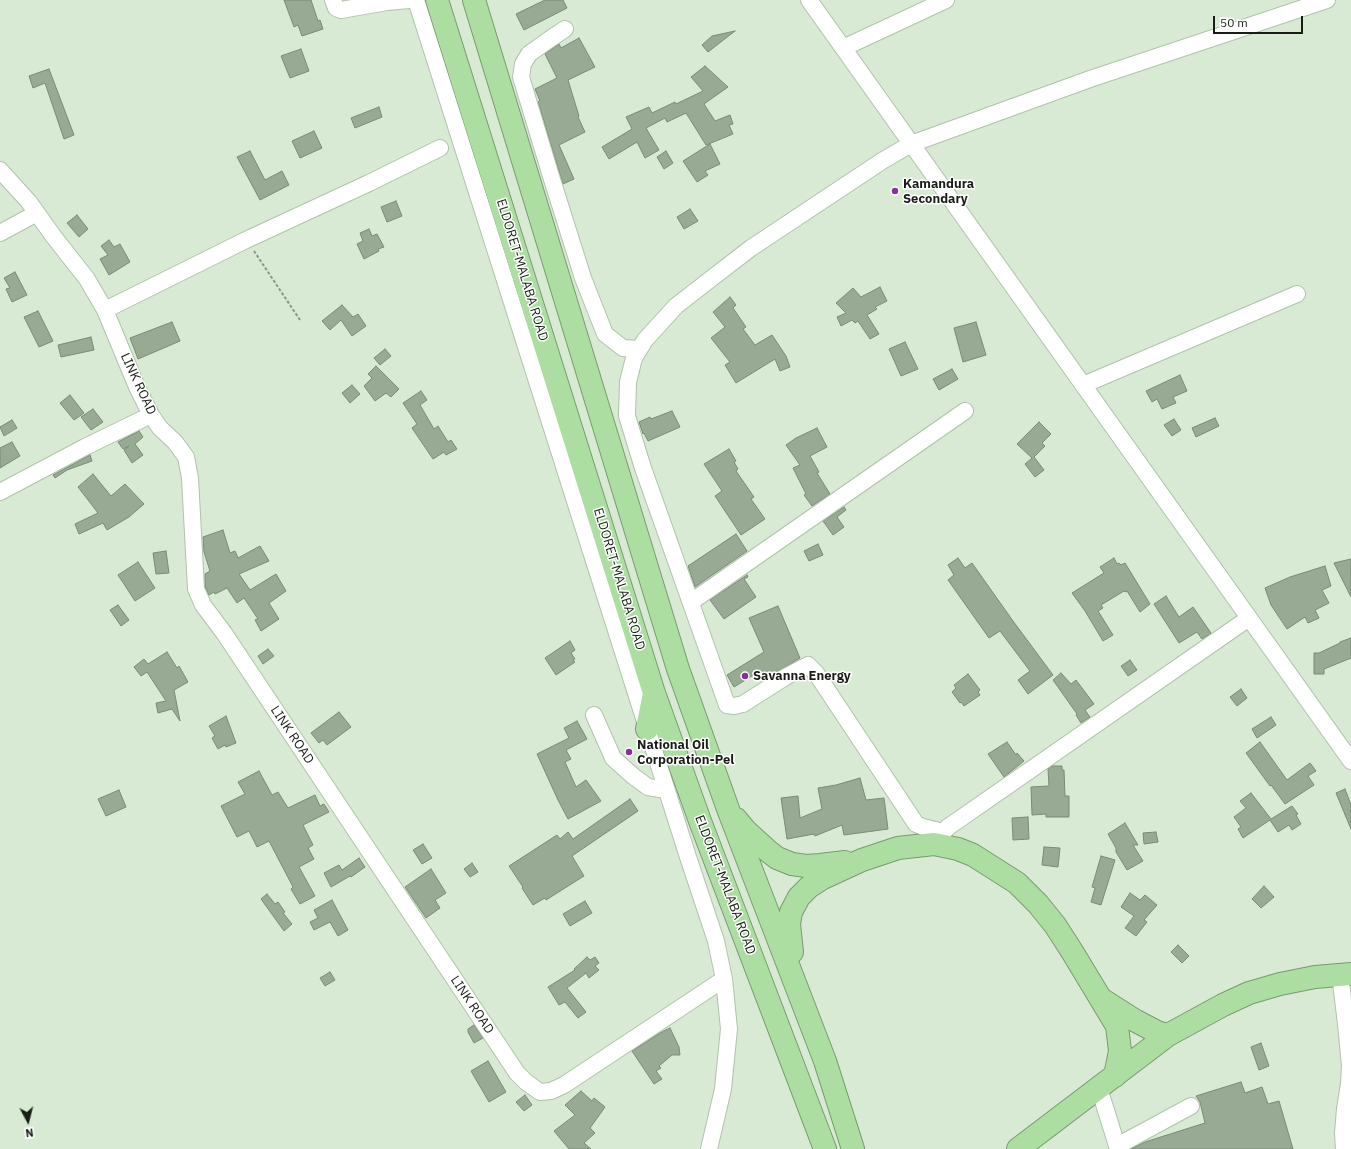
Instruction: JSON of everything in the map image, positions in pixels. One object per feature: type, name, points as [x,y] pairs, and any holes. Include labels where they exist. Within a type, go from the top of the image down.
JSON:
[{"type":"highway","name":"ELDORET-MALABA ROAD","points":[[437,0],[654,693],[700,821],[825,1149]]},
{"type":"highway","points":[[474,0],[678,669],[728,809],[825,1061],[853,1149]]},
{"type":"highway","points":[[647,729],[654,693]]},
{"type":"highway","points":[[728,809],[746,831],[768,851],[777,858],[792,864],[820,866],[862,860]]},
{"type":"highway","points":[[801,1001],[790,940],[789,924],[791,912],[799,897],[809,887],[823,878],[862,860],[898,848],[939,838],[958,849],[973,855],[1017,883],[1038,904],[1055,925],[1102,999],[1117,1026],[1120,1051],[1107,1082]]},
{"type":"highway","points":[[1018,1149],[1168,1035],[1223,1005],[1249,993],[1280,984],[1315,976],[1348,973]]},
{"type":"highway","points":[[1102,999],[1136,1021],[1157,1032],[1168,1035]]},
{"type":"street","points":[[333,0],[336,8],[341,10],[386,1],[408,0]]},
{"type":"street","name":"ELDORET-MALABA ROAD","points":[[416,0],[666,790],[716,941],[724,979],[729,1029],[722,1089],[709,1149]]},
{"type":"street","points":[[809,0],[1351,761]]},
{"type":"street","points":[[843,48],[946,0]]},
{"type":"street","points":[[1249,618],[954,823],[939,838],[916,824],[816,673],[808,665],[787,676],[743,704],[734,706],[727,705],[643,468],[627,416],[628,382],[634,358],[645,340],[676,306],[746,252],[882,161],[911,144],[1090,79],[1327,0]]},
{"type":"street","points":[[565,29],[529,54],[524,64],[521,77],[545,159],[583,278],[605,334],[623,348],[639,350]]},
{"type":"street","points":[[105,310],[246,240],[369,183],[440,148]]},
{"type":"street","name":"LINK ROAD","points":[[0,170],[29,202],[87,279],[105,310],[137,387],[151,415],[160,428],[175,442],[186,457],[190,478],[196,589],[203,605],[224,633],[517,1073],[526,1082],[540,1092],[551,1091],[564,1085],[724,979]]},
{"type":"street","points":[[0,233],[37,213]]},
{"type":"street","points":[[1083,385],[1297,294]]},
{"type":"street","points":[[691,602],[965,411]]},
{"type":"street","points":[[0,492],[151,415]]},
{"type":"street","points":[[594,715],[613,758],[648,787],[666,790]]},
{"type":"street","points":[[1344,1149],[1343,1133],[1350,1066],[1346,1024],[1348,973]]},
{"type":"street","points":[[1107,1082],[1118,1147],[1190,1106]]},
{"type":"path","points":[[246,240],[300,320]]},
{"type":"building","points":[[284,0],[311,0],[318,21],[320,20],[323,29],[302,36],[298,25],[294,27]]},
{"type":"building","points":[[545,0],[563,0],[567,8],[524,30],[516,14]]},
{"type":"building","points":[[735,31],[708,52],[702,45],[712,36]]},
{"type":"building","points":[[579,38],[595,67],[568,80],[579,116],[578,117],[585,132],[559,145],[574,179],[563,184],[538,102],[540,101],[535,89],[557,78],[545,54],[559,44],[561,48]]},
{"type":"building","points":[[301,49],[309,71],[290,78],[281,56]]},
{"type":"building","points":[[705,66],[728,87],[704,104],[715,121],[730,115],[733,124],[729,125],[733,134],[706,145],[686,113],[667,122],[665,118],[646,128],[659,150],[645,158],[637,142],[609,159],[602,147],[632,129],[626,117],[649,107],[652,113],[675,102],[676,104],[703,91],[691,77]]},
{"type":"building","points":[[49,69],[74,135],[64,139],[45,83],[33,88],[29,76]]},
{"type":"building","points":[[379,107],[382,117],[355,128],[351,118]]},
{"type":"building","points":[[314,131],[322,148],[300,158],[292,141]]},
{"type":"building","points":[[710,144],[720,164],[705,171],[708,175],[697,182],[683,161]]},
{"type":"building","points":[[250,151],[265,180],[282,171],[289,185],[260,200],[237,157]]},
{"type":"building","points":[[666,151],[673,163],[664,169],[657,157]]},
{"type":"building","points":[[396,201],[402,216],[387,222],[381,207]]},
{"type":"building","points":[[690,209],[698,221],[684,229],[677,217]]},
{"type":"building","points":[[77,215],[88,229],[79,237],[67,223]]},
{"type":"building","points":[[369,229],[372,236],[377,234],[384,247],[378,249],[379,251],[364,259],[357,244],[363,241],[360,233]]},
{"type":"building","points":[[109,240],[114,247],[120,244],[130,262],[109,275],[100,259],[108,255],[101,246]]},
{"type":"building","points":[[15,272],[27,295],[12,302],[6,289],[10,288],[4,278]]},
{"type":"building","points":[[880,287],[887,301],[875,307],[877,309],[867,315],[879,334],[870,339],[858,321],[855,323],[852,320],[841,326],[837,317],[846,313],[836,303],[853,288],[861,297]]},
{"type":"building","points":[[730,297],[736,305],[733,308],[746,327],[743,329],[755,345],[772,335],[786,356],[790,367],[780,371],[775,359],[736,383],[725,365],[730,362],[711,338],[725,327],[713,312]]},
{"type":"building","points":[[342,305],[353,317],[358,314],[366,326],[352,336],[341,320],[330,330],[322,321]]},
{"type":"building","points":[[38,311],[53,341],[39,347],[24,317]]},
{"type":"building","points":[[172,322],[180,341],[138,359],[130,338]]},
{"type":"building","points":[[976,322],[986,355],[963,362],[954,328]]},
{"type":"building","points":[[91,337],[94,350],[61,357],[58,345]]},
{"type":"building","points":[[905,342],[918,369],[901,376],[889,349]]},
{"type":"building","points":[[385,349],[391,356],[380,365],[374,358]]},
{"type":"building","points":[[376,366],[399,389],[391,397],[386,393],[375,401],[364,386],[372,378],[368,374]]},
{"type":"building","points":[[952,369],[958,379],[939,390],[933,379]]},
{"type":"building","points":[[1180,375],[1187,391],[1173,397],[1176,403],[1162,409],[1157,399],[1152,402],[1146,391]]},
{"type":"building","points":[[352,385],[360,394],[350,403],[342,393]]},
{"type":"building","points":[[421,391],[427,400],[420,405],[434,429],[438,426],[448,442],[451,440],[457,449],[446,455],[444,452],[433,459],[412,428],[417,424],[403,403]]},
{"type":"building","points":[[70,395],[84,413],[74,420],[60,403]]},
{"type":"building","points":[[93,409],[103,422],[91,430],[81,417]]},
{"type":"building","points":[[672,411],[680,427],[648,441],[644,433],[643,434],[639,422],[650,417],[651,419]]},
{"type":"building","points":[[1215,418],[1219,426],[1196,437],[1192,428]]},
{"type":"building","points":[[1174,419],[1181,430],[1172,436],[1164,425]]},
{"type":"building","points":[[12,420],[17,428],[4,436],[0,427]]},
{"type":"building","points":[[1039,422],[1051,434],[1042,443],[1045,446],[1034,457],[1044,470],[1035,477],[1025,464],[1032,458],[1017,444]]},
{"type":"building","points":[[817,428],[827,447],[810,456],[819,472],[817,473],[830,494],[812,506],[804,495],[806,494],[793,468],[800,465],[786,445],[796,438]]},
{"type":"building","points":[[139,431],[143,437],[135,444],[143,455],[132,463],[124,450],[129,446],[123,449],[118,442]]},
{"type":"building","points":[[12,442],[20,456],[0,468],[0,448]]},
{"type":"building","points":[[729,449],[736,461],[734,462],[738,469],[736,471],[754,497],[751,499],[765,519],[741,535],[715,496],[722,491],[704,464]]},
{"type":"building","points":[[90,455],[92,461],[67,470],[55,478],[53,475]]},
{"type":"building","points":[[93,474],[111,496],[125,484],[144,504],[129,517],[107,530],[103,523],[79,534],[75,524],[98,513],[78,487]]},
{"type":"building","points":[[844,507],[846,510],[837,517],[844,527],[833,535],[823,521]]},
{"type":"building","points":[[223,530],[230,553],[235,551],[238,558],[260,546],[269,561],[239,574],[250,590],[276,574],[286,591],[269,603],[279,619],[261,631],[255,620],[258,619],[244,598],[237,603],[227,588],[215,594],[214,592],[209,595],[205,587],[205,574],[210,571],[204,552],[203,537]]},
{"type":"building","points":[[736,534],[747,551],[695,587],[688,566]]},
{"type":"building","points":[[818,544],[823,555],[809,561],[804,551]]},
{"type":"building","points":[[166,551],[169,573],[156,574],[153,553]]},
{"type":"building","points":[[958,558],[965,568],[972,563],[1053,675],[1028,694],[1018,680],[1030,671],[1000,631],[989,638],[948,580],[954,575],[948,565]]},
{"type":"building","points":[[1114,558],[1117,564],[1119,563],[1121,565],[1125,563],[1150,604],[1140,612],[1127,591],[1124,591],[1101,605],[1103,608],[1098,611],[1113,635],[1103,641],[1072,593],[1104,573],[1100,567]]},
{"type":"building","points":[[1351,559],[1351,597],[1334,563]]},
{"type":"building","points":[[138,562],[155,588],[135,601],[118,575]]},
{"type":"building","points":[[1325,566],[1331,586],[1322,590],[1329,603],[1315,610],[1319,618],[1308,623],[1305,617],[1287,629],[1271,605],[1265,588],[1290,577]]},
{"type":"building","points":[[747,575],[748,577],[744,579],[756,597],[724,619],[710,600]]},
{"type":"building","points":[[1166,596],[1179,617],[1193,607],[1211,633],[1202,639],[1197,632],[1179,643],[1154,604]]},
{"type":"building","points":[[118,605],[129,620],[121,626],[110,610]]},
{"type":"building","points":[[778,606],[800,658],[765,679],[760,671],[734,687],[727,675],[764,652],[749,618]]},
{"type":"building","points":[[1351,638],[1351,658],[1324,669],[1324,674],[1314,674],[1314,653],[1319,653]]},
{"type":"building","points":[[570,641],[575,650],[571,653],[575,659],[573,660],[575,662],[556,675],[545,658]]},
{"type":"building","points":[[268,649],[274,656],[263,664],[258,656]]},
{"type":"building","points":[[167,652],[177,668],[179,666],[188,682],[174,690],[180,721],[172,709],[158,713],[156,703],[166,701],[147,672],[141,676],[134,667],[144,659],[148,664]]},
{"type":"building","points":[[1130,660],[1137,670],[1128,676],[1121,666]]},
{"type":"building","points":[[1061,673],[1071,684],[1076,680],[1094,704],[1085,710],[1090,717],[1081,723],[1076,715],[1077,714],[1053,680]]},
{"type":"building","points":[[968,674],[980,690],[978,692],[980,695],[964,706],[952,692],[956,688],[954,685]]},
{"type":"building","points":[[1241,689],[1247,698],[1237,706],[1230,697]]},
{"type":"building","points":[[339,712],[351,727],[327,745],[323,740],[319,743],[311,733]]},
{"type":"building","points":[[226,716],[236,743],[226,747],[225,745],[218,749],[212,738],[215,736],[209,726]]},
{"type":"building","points":[[1271,717],[1276,725],[1257,738],[1252,729]]},
{"type":"building","points":[[577,721],[587,739],[566,750],[571,759],[565,762],[576,787],[586,780],[601,801],[568,819],[537,754],[569,738],[564,728]]},
{"type":"building","points":[[1007,742],[1016,755],[1017,753],[1024,761],[1004,777],[988,754]]},
{"type":"building","points":[[1260,742],[1287,780],[1310,763],[1316,771],[1308,776],[1314,785],[1285,804],[1246,753]]},
{"type":"building","points":[[1052,766],[1062,766],[1062,770],[1064,770],[1065,796],[1069,796],[1069,817],[1046,817],[1046,814],[1032,815],[1031,787],[1049,786],[1048,769]]},
{"type":"building","points":[[259,771],[272,795],[278,792],[288,808],[315,795],[320,806],[324,804],[329,812],[303,825],[313,845],[308,848],[314,859],[299,867],[315,896],[300,904],[291,889],[293,887],[269,841],[257,847],[249,831],[237,837],[221,806],[245,794],[238,782]]},
{"type":"building","points":[[860,778],[866,800],[884,798],[888,829],[844,835],[842,825],[815,836],[814,834],[787,839],[781,798],[798,796],[800,818],[822,809],[818,788],[836,785]]},
{"type":"building","points":[[1345,789],[1351,805],[1351,829],[1336,793]]},
{"type":"building","points":[[119,790],[126,807],[106,816],[98,799]]},
{"type":"building","points":[[1251,793],[1271,819],[1292,806],[1298,814],[1296,815],[1301,824],[1292,830],[1289,825],[1278,832],[1270,820],[1243,838],[1238,829],[1241,827],[1234,817],[1246,808],[1240,801]]},
{"type":"building","points":[[630,799],[638,811],[572,856],[584,876],[546,900],[545,898],[533,905],[509,866],[557,835],[560,839],[568,832],[573,839]]},
{"type":"building","points":[[1028,817],[1029,839],[1013,840],[1012,818]]},
{"type":"building","points":[[1125,823],[1138,845],[1133,845],[1143,861],[1127,870],[1116,852],[1116,848],[1108,834]]},
{"type":"building","points":[[1156,832],[1158,842],[1144,844],[1143,833]]},
{"type":"building","points":[[423,844],[432,858],[422,864],[413,850]]},
{"type":"building","points":[[1044,847],[1060,848],[1058,867],[1042,865]]},
{"type":"building","points":[[1101,856],[1115,860],[1101,905],[1091,902],[1095,888],[1092,887]]},
{"type":"building","points":[[359,858],[365,867],[351,877],[350,876],[331,887],[324,873],[339,865],[342,870]]},
{"type":"building","points":[[472,863],[478,872],[470,877],[464,869]]},
{"type":"building","points":[[431,869],[446,893],[435,900],[440,908],[426,918],[405,887]]},
{"type":"building","points":[[1264,886],[1274,897],[1261,908],[1252,899]]},
{"type":"building","points":[[1130,893],[1140,900],[1145,895],[1157,905],[1144,920],[1147,922],[1136,936],[1125,928],[1134,916],[1121,907]]},
{"type":"building","points":[[267,894],[275,904],[278,902],[285,912],[283,913],[292,924],[284,931],[261,899]]},
{"type":"building","points":[[332,900],[348,930],[338,936],[330,922],[314,930],[310,922],[318,918],[314,910]]},
{"type":"building","points":[[585,901],[592,913],[570,926],[563,914]]},
{"type":"building","points":[[1178,945],[1189,956],[1182,963],[1171,952]]},
{"type":"building","points":[[587,957],[590,960],[595,957],[599,963],[595,966],[599,970],[589,978],[586,973],[567,988],[586,1012],[578,1018],[565,1002],[559,1005],[548,987],[575,970],[574,969]]},
{"type":"building","points":[[330,972],[335,980],[325,986],[320,978]]},
{"type":"building","points":[[474,1025],[483,1038],[474,1043],[468,1029]]},
{"type":"building","points":[[670,1028],[679,1047],[680,1055],[672,1055],[659,1066],[661,1068],[656,1071],[662,1079],[654,1084],[632,1051]]},
{"type":"building","points":[[1261,1043],[1269,1066],[1259,1070],[1251,1047]]},
{"type":"building","points":[[488,1061],[506,1092],[489,1102],[471,1071]]},
{"type":"building","points":[[1241,1082],[1245,1093],[1262,1087],[1268,1104],[1279,1101],[1293,1149],[1131,1149],[1145,1142],[1205,1123],[1200,1102],[1196,1096]]},
{"type":"building","points":[[581,1091],[592,1101],[594,1098],[605,1107],[590,1128],[595,1133],[584,1143],[591,1149],[569,1149],[554,1131],[575,1115],[565,1105]]},
{"type":"building","points":[[525,1095],[532,1105],[524,1111],[516,1102]]},
{"type":"place","name":"Kamandura Secondary","points":[[895,191]]},
{"type":"place","name":"Savanna Energy","points":[[745,676]]},
{"type":"place","name":"National Oil Corporation-Pel","points":[[629,752]]}]
